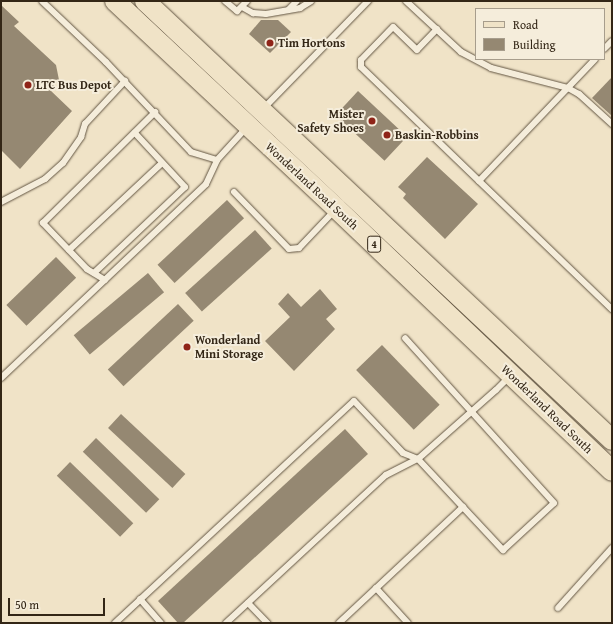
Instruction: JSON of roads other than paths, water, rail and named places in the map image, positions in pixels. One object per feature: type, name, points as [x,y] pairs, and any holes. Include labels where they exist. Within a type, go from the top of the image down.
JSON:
[{"type":"main road","name":"Wonderland Road South","points":[[115,1],[255,119],[612,440]]},
{"type":"main road","name":"Wonderland Road South","points":[[145,1],[336,208],[612,471]]},
{"type":"lane","points":[[42,1],[125,81],[191,152],[217,160]]},
{"type":"lane","points":[[225,1],[237,11],[247,1]]},
{"type":"lane","points":[[289,9],[297,1]]},
{"type":"lane","points":[[242,6],[253,13],[266,14],[300,8],[311,1]]},
{"type":"lane","points":[[1,378],[206,184],[217,160],[368,1]]},
{"type":"lane","points":[[406,1],[462,52],[475,59]]},
{"type":"lane","points":[[437,29],[418,50],[393,27],[361,60],[361,67],[612,309]]},
{"type":"lane","points":[[476,60],[491,68],[568,88],[579,94],[612,124]]},
{"type":"lane","points":[[479,181],[594,60]]},
{"type":"lane","points":[[1,202],[45,179],[63,163],[82,137],[85,124],[125,81]]},
{"type":"lane","points":[[105,280],[87,269],[43,223],[155,112]]},
{"type":"lane","points":[[94,273],[185,187],[135,133]]},
{"type":"lane","points":[[69,250],[162,163]]},
{"type":"lane","points":[[234,192],[289,249],[299,248],[336,208]]},
{"type":"lane","points":[[115,623],[354,401],[403,453],[418,459],[503,550],[554,503],[473,411],[405,338]]},
{"type":"lane","points":[[226,623],[386,475],[418,459],[473,411],[511,375]]},
{"type":"lane","points":[[339,623],[463,507]]},
{"type":"lane","points":[[558,608],[612,548]]},
{"type":"lane","points":[[376,588],[408,623]]},
{"type":"lane","points":[[140,599],[161,623]]},
{"type":"lane","points":[[248,603],[268,623]]},
{"type":"place","name":"Tim Hortons","points":[[270,43]]},
{"type":"place","name":"LTC Bus Depot","points":[[28,85]]},
{"type":"place","name":"Mister Safety Shoes","points":[[372,121]]},
{"type":"place","name":"Baskin-Robbins","points":[[387,135]]},
{"type":"place","name":"Wonderland Mini Storage","points":[[187,347]]}]
